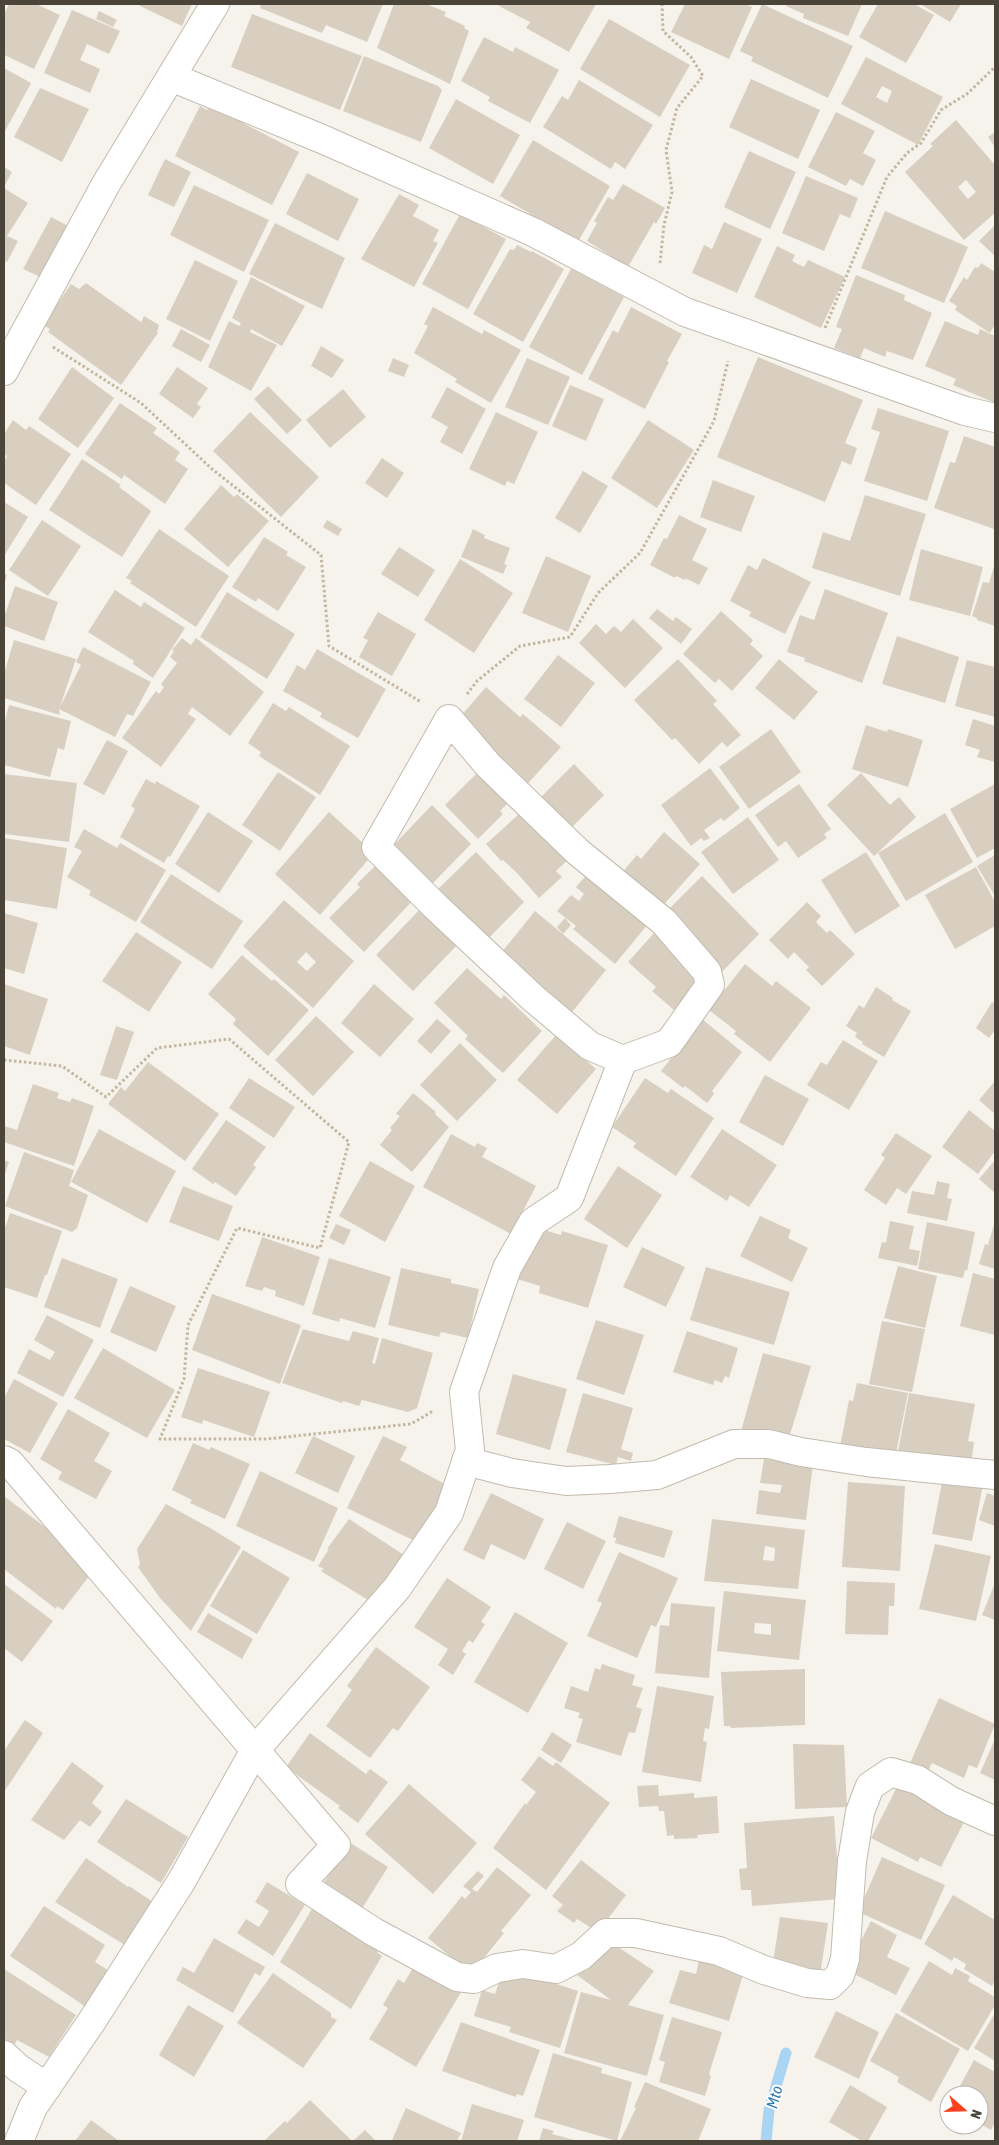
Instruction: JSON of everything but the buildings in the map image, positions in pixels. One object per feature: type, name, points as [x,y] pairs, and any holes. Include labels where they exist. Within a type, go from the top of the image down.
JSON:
[{"type":"street","points":[[4,371],[106,184],[214,4]]},
{"type":"street","points":[[171,77],[322,139],[533,232],[685,312],[965,412],[995,418]]},
{"type":"street","points":[[449,719],[488,765],[578,852],[664,922],[707,972],[710,985],[669,1044],[623,1060],[590,1046],[533,998],[435,906],[376,846],[449,719]]},
{"type":"street","points":[[19,2141],[33,2108],[92,2021],[181,1882],[254,1750],[397,1588],[449,1513],[470,1450],[464,1392],[507,1268],[532,1222],[568,1198],[623,1060]]},
{"type":"street","points":[[466,1461],[512,1472],[566,1481],[610,1479],[657,1475],[734,1444],[769,1444],[801,1452],[866,1462],[995,1474]]},
{"type":"street","points":[[4,1460],[10,1463],[336,1845],[300,1884],[374,1932],[457,1977],[474,1979],[497,1968],[523,1964],[556,1969],[581,1956],[606,1933],[636,1933],[719,1951],[764,1970],[807,1983],[830,1985],[840,1975],[845,1959],[852,1861],[860,1812],[870,1786],[892,1772],[918,1780],[951,1801],[995,1821]]},
{"type":"street","points":[[4,2055],[18,2068],[47,2087]]},
{"type":"path","points":[[655,296],[664,225],[672,192],[666,150],[676,108],[702,76],[692,57],[663,31],[662,4]]},
{"type":"path","points":[[806,355],[826,327],[887,177],[907,153],[921,143],[941,110],[967,94],[995,67]]},
{"type":"path","points":[[27,331],[141,403],[212,469],[320,555],[329,646],[449,719],[477,682],[520,646],[570,637],[598,593],[640,553],[714,421],[736,330]]},
{"type":"path","points":[[4,1060],[62,1066],[106,1097],[158,1048],[228,1039],[349,1142],[320,1248],[237,1228],[188,1325],[184,1379],[160,1439],[266,1439],[411,1424],[464,1392]]},
{"type":"waterway","name":"Mto","points":[[766,2141],[769,2110],[786,2053]]}]
